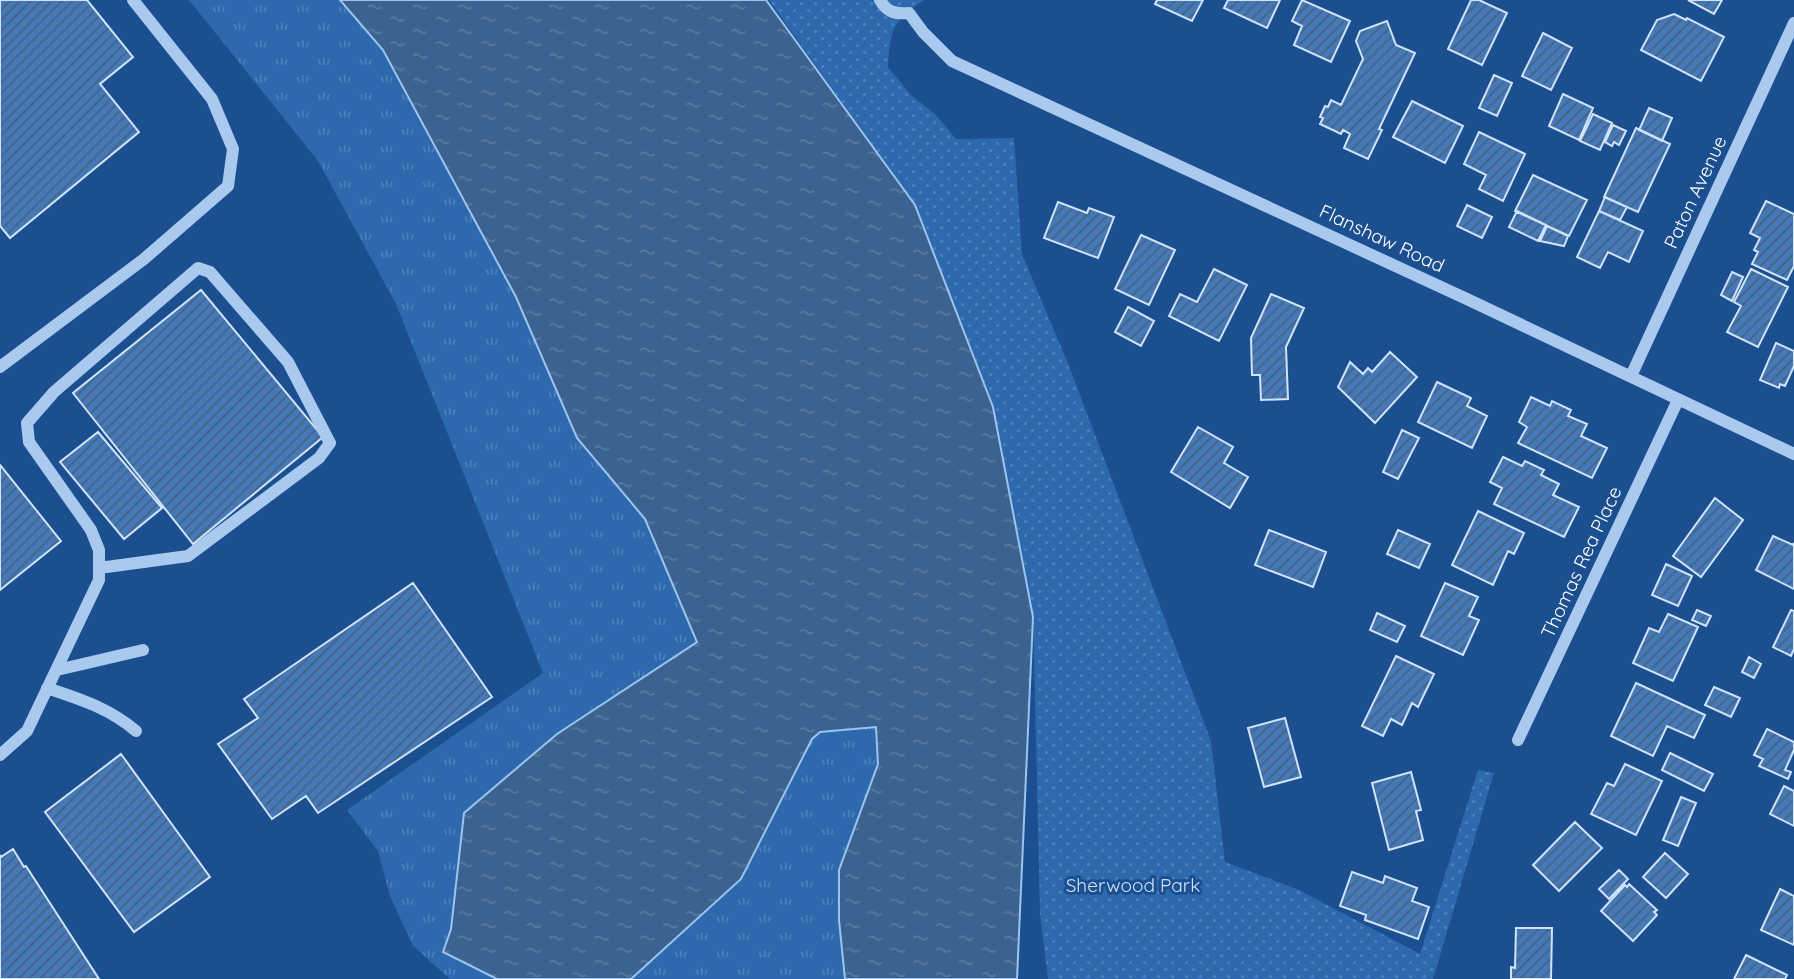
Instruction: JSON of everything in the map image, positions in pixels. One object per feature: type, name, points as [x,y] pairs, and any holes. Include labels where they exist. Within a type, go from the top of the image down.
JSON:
[{"type":"street","points":[[0,367],[144,259],[228,186],[233,149],[212,99],[133,0]]},
{"type":"street","name":"Flanshaw Road","points":[[880,0],[894,14],[909,13],[923,32],[952,61],[1794,454]]},
{"type":"street","name":"Paton Avenue","points":[[1631,376],[1794,23]]},
{"type":"street","points":[[0,755],[27,731],[99,580],[99,568],[99,550],[91,530],[29,442],[27,423],[54,392],[198,268],[210,272],[288,362],[330,443],[319,458],[188,556],[99,568]]},
{"type":"street","name":"Thomas Rea Place","points":[[1518,740],[1678,400]]},
{"type":"street","points":[[57,670],[143,650]]},
{"type":"street","points":[[47,688],[95,704],[119,716],[135,731]]},
{"type":"green space","points":[[189,0],[340,0],[383,50],[516,297],[577,438],[645,519],[697,643],[557,734],[464,813],[451,929],[443,952],[497,979],[450,979],[413,946],[390,896],[378,851],[347,810],[543,673],[396,304],[318,161]]},
{"type":"green space","name":"Sherwood Park","points":[[769,0],[924,0],[905,14],[895,28],[888,67],[911,95],[935,114],[956,139],[1014,138],[1022,254],[1069,366],[1211,741],[1225,862],[1299,890],[1420,954],[1478,770],[1494,773],[1433,979],[1048,979],[1040,914],[1033,617],[915,205]]},
{"type":"green space","points":[[876,726],[878,764],[839,870],[839,920],[845,979],[631,979],[741,879],[812,739],[820,732]]},
{"type":"water","points":[[340,0],[766,0],[915,205],[993,407],[1033,617],[1017,979],[845,979],[839,920],[839,870],[878,764],[876,727],[820,732],[812,739],[741,879],[631,979],[497,979],[443,952],[451,929],[464,813],[557,734],[697,642],[645,519],[577,438],[516,297],[383,50]]},
{"type":"building","points":[[0,0],[87,0],[133,57],[100,84],[139,132],[10,238],[0,226]]},
{"type":"building","points":[[1157,0],[1203,0],[1192,21],[1155,4]]},
{"type":"building","points":[[1228,0],[1280,0],[1267,28],[1224,8]]},
{"type":"building","points":[[1302,0],[1350,21],[1331,62],[1294,45],[1302,26],[1292,21]]},
{"type":"building","points":[[1471,0],[1479,0],[1507,13],[1482,65],[1448,49]]},
{"type":"building","points":[[1688,0],[1722,0],[1714,14]]},
{"type":"building","points":[[1674,14],[1724,37],[1701,81],[1641,50],[1657,20]]},
{"type":"building","points":[[1387,21],[1396,45],[1415,53],[1379,129],[1382,130],[1368,159],[1344,148],[1350,134],[1343,130],[1341,134],[1320,124],[1323,118],[1320,117],[1331,100],[1341,105],[1363,59],[1356,41],[1360,31]]},
{"type":"building","points":[[1543,33],[1572,48],[1551,90],[1522,76]]},
{"type":"building","points":[[1494,75],[1512,83],[1497,116],[1479,108]]},
{"type":"building","points":[[1563,94],[1593,108],[1579,140],[1549,126]]},
{"type":"building","points":[[1412,101],[1463,126],[1445,163],[1393,137]]},
{"type":"building","points":[[1649,108],[1672,118],[1662,141],[1639,130]]},
{"type":"building","points":[[1593,114],[1612,123],[1600,150],[1580,141]]},
{"type":"building","points":[[1613,125],[1626,131],[1619,145],[1614,142],[1612,146],[1605,142]]},
{"type":"building","points":[[1636,128],[1670,144],[1638,212],[1604,197]]},
{"type":"building","points":[[1479,132],[1525,154],[1503,201],[1479,189],[1486,175],[1464,164]]},
{"type":"building","points":[[1533,175],[1587,200],[1569,236],[1515,211]]},
{"type":"building","points":[[1605,197],[1627,207],[1620,220],[1599,211]]},
{"type":"building","points":[[1766,201],[1794,214],[1794,266],[1787,280],[1752,264],[1758,252],[1754,250],[1760,238],[1750,233]]},
{"type":"building","points":[[1058,202],[1087,213],[1089,208],[1114,217],[1098,258],[1044,238]]},
{"type":"building","points":[[1467,205],[1492,217],[1482,238],[1457,226]]},
{"type":"building","points":[[1517,211],[1546,225],[1538,241],[1509,227]]},
{"type":"building","points":[[1599,211],[1643,231],[1629,262],[1608,252],[1600,268],[1577,257]]},
{"type":"building","points":[[1547,226],[1568,236],[1564,246],[1540,241]]},
{"type":"building","points":[[1141,235],[1175,250],[1149,305],[1115,289]]},
{"type":"building","points":[[1214,269],[1247,285],[1219,341],[1169,316],[1180,294],[1197,302]]},
{"type":"building","points":[[1751,269],[1788,287],[1758,347],[1727,332],[1741,306],[1734,302]]},
{"type":"building","points":[[1732,272],[1743,277],[1732,301],[1721,295]]},
{"type":"building","points":[[201,290],[323,437],[193,544],[73,393]]},
{"type":"building","points":[[1271,294],[1304,308],[1286,347],[1288,399],[1261,400],[1260,375],[1252,375],[1251,338]]},
{"type":"building","points":[[1128,307],[1154,321],[1141,346],[1115,332]]},
{"type":"building","points":[[1776,343],[1794,351],[1794,366],[1785,386],[1780,384],[1779,388],[1760,380]]},
{"type":"building","points":[[1390,352],[1417,377],[1375,423],[1338,387],[1350,362],[1363,374],[1368,368],[1372,372]]},
{"type":"building","points":[[1437,382],[1471,398],[1467,406],[1487,416],[1472,448],[1418,422]]},
{"type":"building","points":[[1531,397],[1550,406],[1552,401],[1571,410],[1568,416],[1587,424],[1581,436],[1607,448],[1592,478],[1518,443],[1527,427],[1519,422]]},
{"type":"building","points":[[1198,427],[1233,447],[1224,463],[1248,477],[1230,508],[1171,472]]},
{"type":"building","points":[[1402,430],[1419,438],[1398,479],[1383,472]]},
{"type":"building","points":[[98,432],[162,508],[124,539],[60,462]]},
{"type":"building","points":[[1503,457],[1522,466],[1525,461],[1544,470],[1541,475],[1559,484],[1553,495],[1579,507],[1564,537],[1494,504],[1502,488],[1490,482]]},
{"type":"building","points":[[0,465],[61,541],[0,590]]},
{"type":"building","points":[[1715,498],[1743,520],[1701,577],[1673,556]]},
{"type":"building","points":[[1478,511],[1524,533],[1514,554],[1508,551],[1493,585],[1452,565]]},
{"type":"building","points":[[1269,530],[1326,552],[1313,587],[1255,565]]},
{"type":"building","points":[[1398,530],[1430,544],[1419,568],[1387,554]]},
{"type":"building","points":[[1773,536],[1793,545],[1794,543],[1794,589],[1756,570]]},
{"type":"building","points":[[1666,564],[1692,576],[1678,606],[1652,595]]},
{"type":"building","points":[[413,583],[492,697],[318,813],[306,796],[272,819],[218,744],[258,718],[244,699]]},
{"type":"building","points":[[1445,583],[1478,597],[1469,616],[1479,620],[1463,655],[1421,636]]},
{"type":"building","points":[[1697,610],[1711,616],[1706,626],[1692,620]]},
{"type":"building","points":[[1791,610],[1794,611],[1794,649],[1791,656],[1773,647]]},
{"type":"building","points":[[1377,613],[1405,626],[1397,642],[1370,630]]},
{"type":"building","points":[[1668,614],[1698,627],[1673,681],[1633,663],[1649,628],[1659,632]]},
{"type":"building","points":[[1396,656],[1434,674],[1418,707],[1412,703],[1402,725],[1391,719],[1383,736],[1362,726]]},
{"type":"building","points":[[1749,657],[1761,664],[1754,678],[1742,672]]},
{"type":"building","points":[[1636,683],[1705,715],[1694,738],[1667,726],[1653,756],[1611,736]]},
{"type":"building","points":[[1714,687],[1740,698],[1731,717],[1705,705]]},
{"type":"building","points":[[1285,718],[1301,777],[1264,787],[1248,728]]},
{"type":"building","points":[[1767,729],[1794,742],[1794,750],[1785,770],[1791,772],[1788,779],[1759,766],[1763,759],[1754,755]]},
{"type":"building","points":[[1670,753],[1713,774],[1704,791],[1662,770]]},
{"type":"building","points":[[121,754],[210,877],[134,932],[45,812]]},
{"type":"building","points":[[1625,764],[1662,781],[1636,835],[1591,814],[1607,783],[1614,786]]},
{"type":"building","points":[[1411,772],[1421,810],[1416,811],[1423,840],[1389,850],[1372,783]]},
{"type":"building","points":[[1784,786],[1794,791],[1794,826],[1770,814]]},
{"type":"building","points":[[1681,797],[1696,803],[1678,846],[1663,840]]},
{"type":"building","points":[[1575,822],[1602,848],[1559,891],[1533,865]]},
{"type":"building","points":[[13,849],[99,979],[0,979],[0,855],[1,857]]},
{"type":"building","points":[[1665,853],[1688,874],[1666,898],[1643,877]]},
{"type":"building","points":[[1619,870],[1628,879],[1609,899],[1599,889]]},
{"type":"building","points":[[1352,872],[1383,883],[1385,876],[1417,888],[1412,901],[1429,907],[1418,939],[1365,920],[1366,915],[1340,906]]},
{"type":"building","points":[[1629,884],[1657,910],[1654,912],[1657,915],[1633,941],[1601,911]]},
{"type":"building","points":[[1780,889],[1794,896],[1794,945],[1761,930]]},
{"type":"building","points":[[1516,928],[1552,928],[1551,979],[1511,979],[1511,967],[1515,968]]},
{"type":"building","points":[[1746,955],[1787,975],[1785,979],[1734,979]]}]
